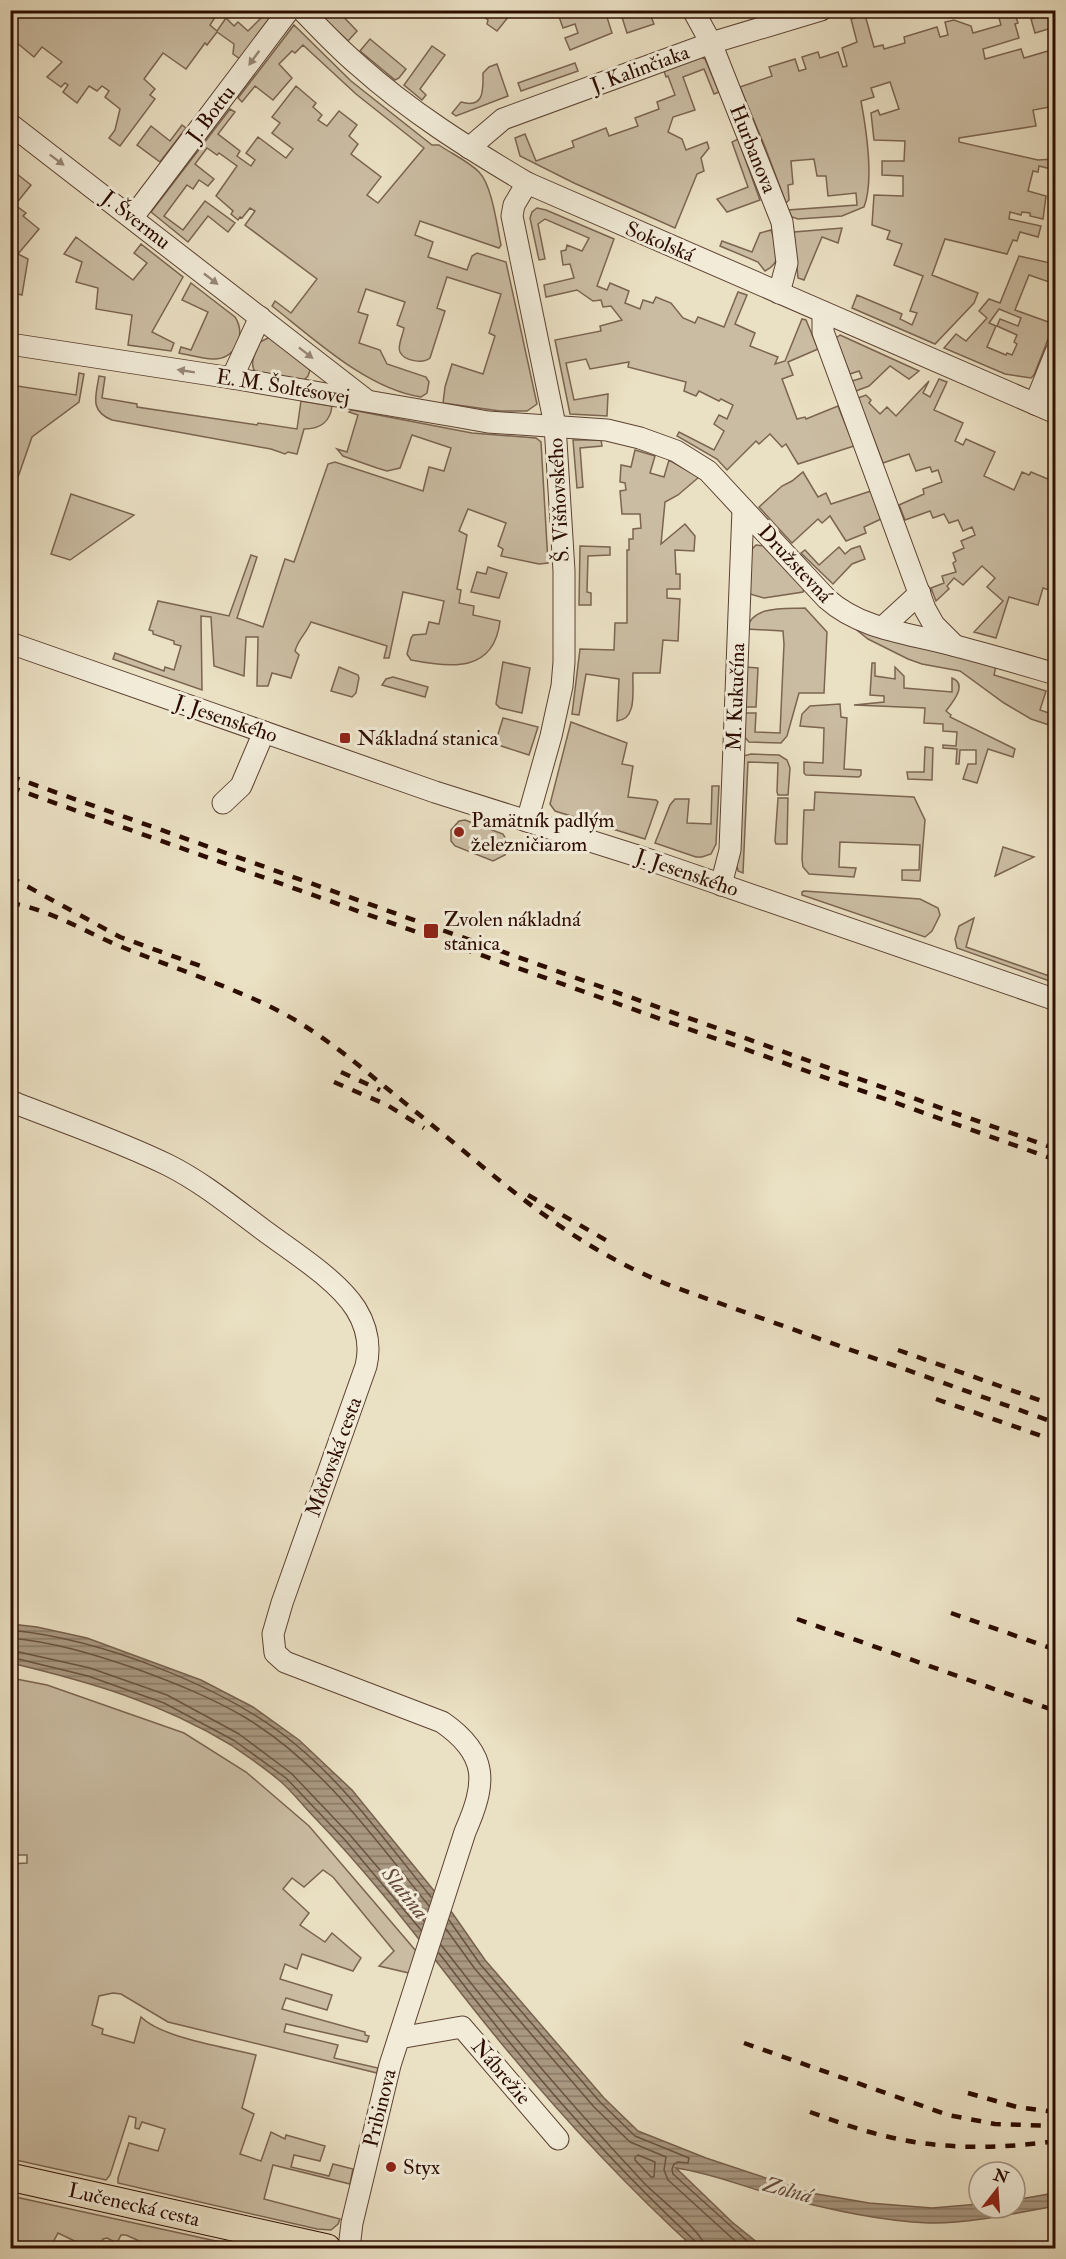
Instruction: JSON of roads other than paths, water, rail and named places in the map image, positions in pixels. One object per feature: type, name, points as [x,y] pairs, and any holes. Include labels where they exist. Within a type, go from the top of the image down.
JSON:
[{"type":"main road","name":"Lučenecká cesta","points":[[10,2177],[327,2248]]},
{"type":"street","name":"J. Bottu","points":[[133,217],[289,10]]},
{"type":"street","name":"Sokolská","points":[[302,10],[357,65],[385,88],[469,148],[527,183],[1056,413]]},
{"type":"street","name":"Hurbanova","points":[[693,10],[711,44],[782,222],[787,263],[779,293]]},
{"type":"street","name":"J. Kalinčiaka","points":[[469,148],[503,119],[711,44],[821,10]]},
{"type":"street","name":"J. Švermu","points":[[10,124],[368,401]]},
{"type":"street","name":"Š. Višňovského","points":[[527,183],[514,205],[512,216],[555,425],[562,528],[564,662],[559,703],[527,822]]},
{"type":"street","points":[[823,312],[823,332],[925,609],[934,626],[954,645]]},
{"type":"street","points":[[232,378],[260,317]]},
{"type":"street","name":"E. M. Šoltésovej","points":[[10,344],[232,378],[488,422],[555,425]]},
{"type":"street","points":[[1035,404],[1056,352]]},
{"type":"street","name":"Družstevná","points":[[555,425],[620,432],[676,451],[708,471],[833,604],[857,620],[1056,674]]},
{"type":"street","name":"M. Kukučína","points":[[721,885],[730,850],[743,508]]},
{"type":"street","points":[[883,627],[920,594]]},
{"type":"street","name":"J. Jesenského","points":[[10,644],[527,822],[721,885],[1056,1000]]},
{"type":"street","points":[[223,802],[241,786],[264,732]]},
{"type":"street","name":"Môťovská cesta","points":[[10,1101],[147,1155],[197,1181],[318,1271],[345,1294],[355,1308],[368,1338],[368,1359],[282,1603],[273,1634],[273,1646],[275,1653],[285,1662],[436,1718],[456,1732],[465,1742],[477,1764],[481,1786],[478,1803],[465,1832],[420,1970]]},
{"type":"street","name":"Pribinova","points":[[349,2248],[352,2223],[390,2065],[420,1970]]},
{"type":"street","name":"Nábrežie","points":[[399,2038],[462,2027],[558,2139]]},
{"type":"water","points":[[11,1624],[87,1638],[201,1680],[253,1707],[299,1740],[352,1790],[453,1914],[485,1960],[604,2098],[638,2131],[706,2158],[811,2193],[869,2203],[932,2208],[967,2205],[967,2220],[976,2220],[929,2223],[875,2217],[821,2207],[676,2168],[732,2222],[764,2248],[694,2248],[606,2162],[551,2102],[376,1887],[284,1785],[231,1745],[178,1717],[97,1686],[11,1663]]},
{"type":"water","points":[[1055,2193],[1055,2206],[1027,2211],[1027,2198]]},
{"type":"railway","points":[[10,776],[1056,1149]]},
{"type":"railway","points":[[10,787],[1056,1160]]},
{"type":"railway","points":[[10,877],[120,937],[206,968]]},
{"type":"railway","points":[[10,903],[51,915],[117,945],[252,998],[292,1018],[351,1059],[532,1206],[584,1242],[642,1273],[674,1287],[1056,1423]]},
{"type":"railway","points":[[10,933],[16,936]]},
{"type":"railway","points":[[341,1072],[380,1090]]},
{"type":"railway","points":[[334,1082],[387,1105],[424,1128]]},
{"type":"railway","points":[[528,1195],[609,1242]]},
{"type":"railway","points":[[898,1350],[1056,1406]]},
{"type":"railway","points":[[936,1399],[1056,1441]]},
{"type":"railway","points":[[951,1613],[1056,1650]]},
{"type":"railway","points":[[797,1619],[1056,1711]]},
{"type":"railway","points":[[744,2043],[948,2115],[995,2124],[1056,2126]]},
{"type":"railway","points":[[968,2093],[1017,2107],[1056,2112]]},
{"type":"railway","points":[[810,2112],[875,2134],[927,2144],[992,2147],[1056,2141]]},
{"type":"place","name":"Nákladná stanica","points":[[345,738]]},
{"type":"place","name":"Pamätník padlým železničiarom","points":[[459,832]]},
{"type":"place","name":"Zvolen nákladná stanica","points":[[431,931]]},
{"type":"place","name":"Styx","points":[[391,2167]]},
{"type":"water label","name":"Slatina","points":[[405,1893]]},
{"type":"water label","name":"Zolná","points":[[788,2190]]}]
